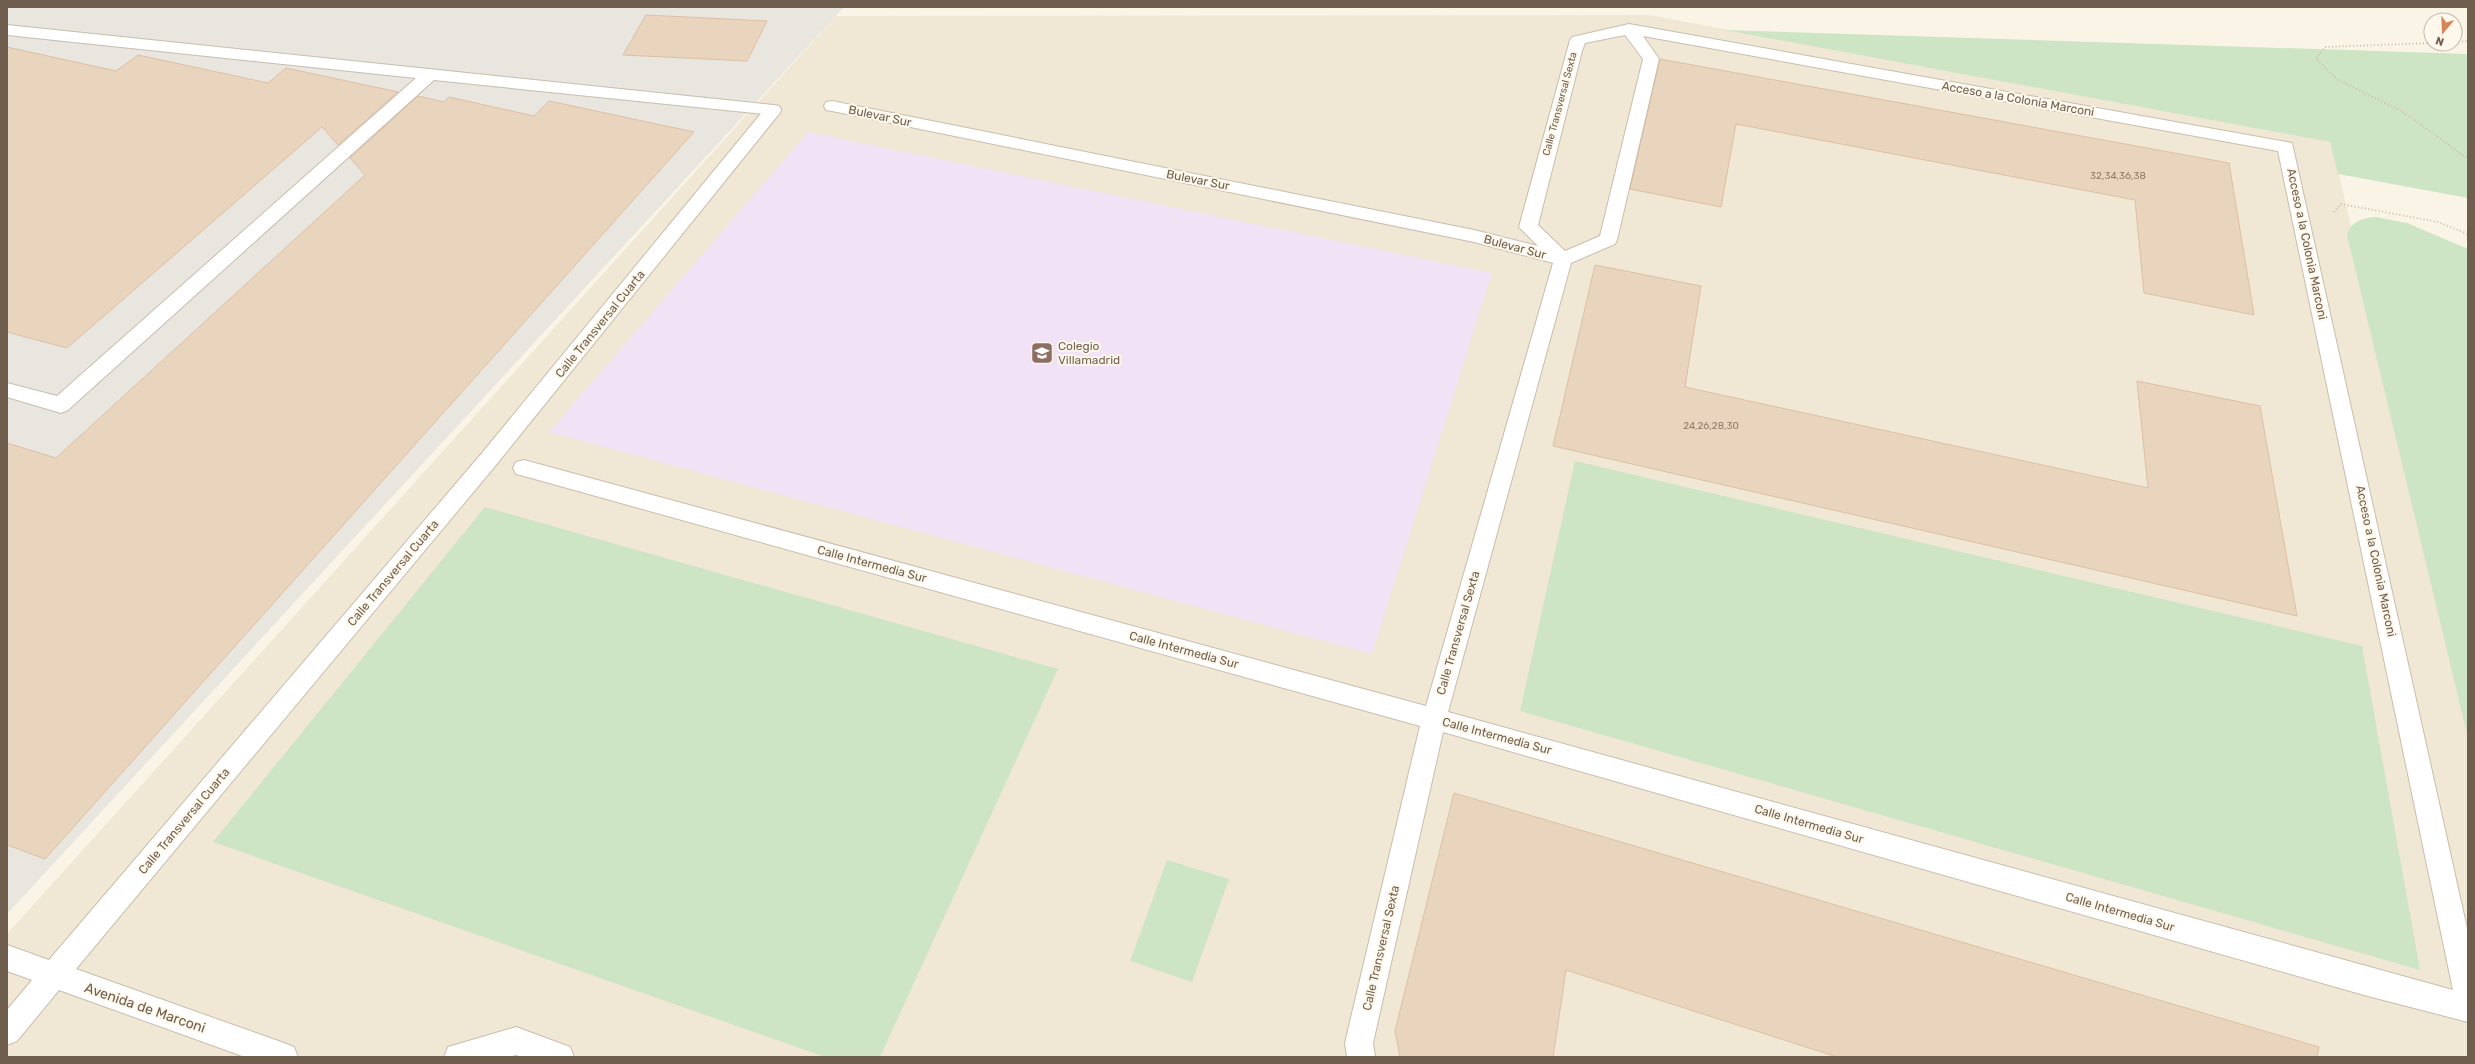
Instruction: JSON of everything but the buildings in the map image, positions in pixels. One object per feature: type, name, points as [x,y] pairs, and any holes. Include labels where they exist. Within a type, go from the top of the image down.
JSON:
[{"type":"street","name":"Acceso a la Colonia Marconi","points":[[1629,29],[2286,146],[2468,995]]},
{"type":"street","points":[[1563,259],[1608,240],[1651,59],[1629,29]]},
{"type":"street","name":"Calle Transversal Sexta","points":[[1361,1057],[1359,1043],[1434,719],[1563,259],[1528,227],[1574,50],[1578,40],[1629,29]]},
{"type":"street","points":[[7,30],[430,75]]},
{"type":"street","points":[[7,390],[61,405],[430,75]]},
{"type":"street","name":"Calle Transversal Cuarta","points":[[7,1031],[489,459],[773,110],[430,75]]},
{"type":"street","name":"Bulevar Sur","points":[[832,106],[1474,236],[1563,259]]},
{"type":"street","name":"Calle Intermedia Sur","points":[[524,468],[1434,719],[2364,981],[2468,1008]]},
{"type":"street","name":"Avenida de Marconi","points":[[7,958],[284,1057]]},
{"type":"street","points":[[458,1057],[516,1041],[560,1057]]},
{"type":"path","points":[[2423,43],[2325,47],[2316,59],[2337,79],[2405,113],[2468,159]]},
{"type":"path","points":[[2307,243],[2341,204],[2438,222],[2468,234]]},
{"type":"shaded area","points":[[7,7],[844,7],[7,914]]},
{"type":"shaded area","points":[[1649,15],[2331,142],[2468,715],[2468,1057],[7,1057],[7,934],[836,16]]},
{"type":"shaded area","name":"Colegio Villamadrid","points":[[808,132],[1492,273],[1372,654],[549,432]]},
{"type":"green space","points":[[1725,30],[2468,54],[2468,198],[2338,174],[2330,142]]},
{"type":"green space","points":[[2376,217],[2407,223],[2468,249],[2468,738],[2347,235],[2351,226],[2358,221]]},
{"type":"green space","points":[[1575,461],[2362,646],[2420,970],[1520,711]]},
{"type":"green space","points":[[485,507],[1058,669],[880,1057],[825,1057],[213,842]]},
{"type":"green space","points":[[1167,860],[1229,879],[1192,982],[1130,961]]},
{"type":"place","name":"Colegio Villamadrid","points":[[1042,353]]}]
